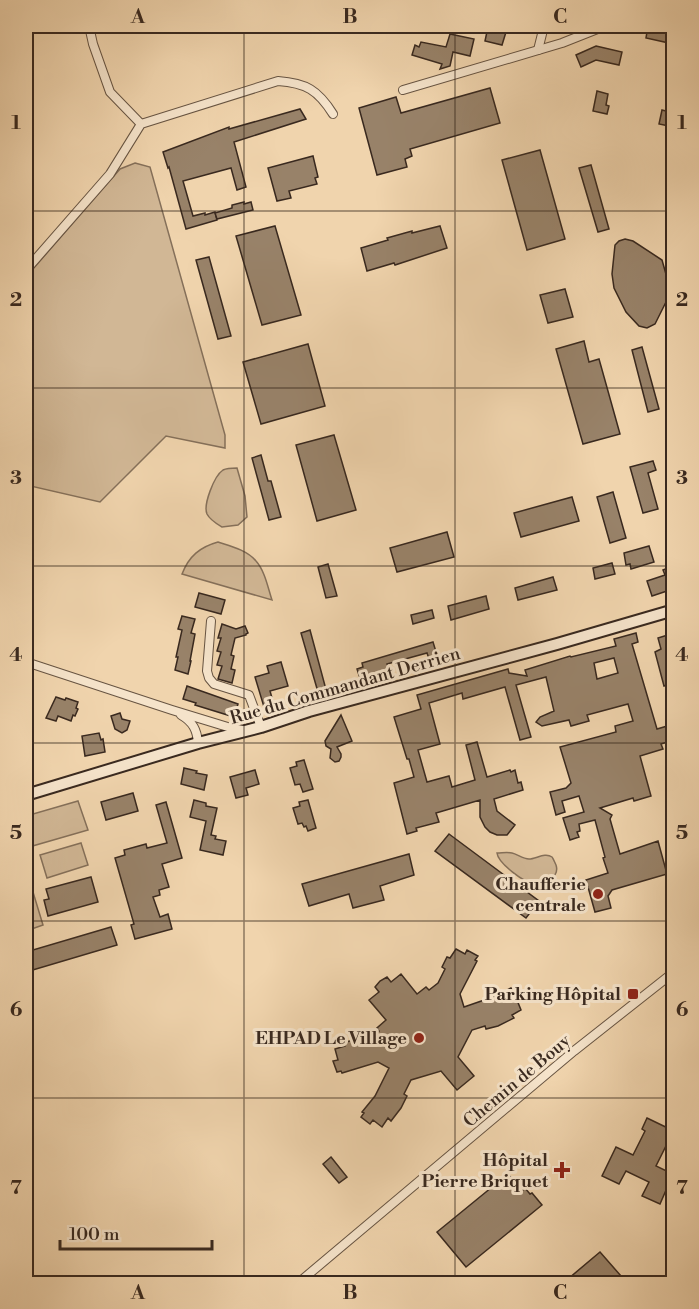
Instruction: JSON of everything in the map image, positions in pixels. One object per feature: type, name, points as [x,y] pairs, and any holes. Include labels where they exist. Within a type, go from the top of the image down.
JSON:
[{"type":"main road","name":"Rue du Commandant Derrien","points":[[26,795],[309,711],[674,610]]},
{"type":"street","points":[[90,26],[93,44],[110,92],[141,124]]},
{"type":"street","points":[[538,50],[544,26]]},
{"type":"street","points":[[403,90],[562,43],[605,26]]},
{"type":"street","points":[[26,270],[110,174],[141,124],[278,81],[292,82],[310,88],[324,100],[333,114]]},
{"type":"street","points":[[211,621],[207,671],[209,678],[214,684],[249,695],[261,727]]},
{"type":"street","points":[[26,662],[172,710],[231,728],[248,730]]},
{"type":"street","points":[[172,710],[191,722],[197,733],[198,743]]},
{"type":"street","name":"Chemin de Bouy","points":[[297,1284],[574,1051],[674,972]]},
{"type":"shaded area","points":[[135,163],[150,167],[225,435],[225,448],[166,436],[100,502],[26,485],[26,277],[120,169]]},
{"type":"shaded area","points":[[237,468],[245,496],[247,517],[238,525],[222,527],[207,514],[208,498],[220,473],[226,469]]},
{"type":"shaded area","points":[[218,542],[243,551],[256,561],[264,575],[272,600],[182,574],[196,553]]},
{"type":"shaded area","points":[[78,801],[88,830],[29,847],[26,837],[26,816]]},
{"type":"shaded area","points":[[81,843],[88,865],[47,878],[40,855]]},
{"type":"shaded area","points":[[497,853],[512,853],[529,859],[543,855],[549,856],[556,865],[556,873],[543,883],[530,883],[507,867]]},
{"type":"shaded area","points":[[26,869],[43,925],[26,931]]},
{"type":"building","points":[[648,26],[673,26],[669,43],[646,38]]},
{"type":"building","points":[[488,27],[506,32],[502,45],[485,41]]},
{"type":"building","points":[[450,34],[474,39],[470,56],[453,52],[450,66],[440,69],[442,64],[412,55],[415,45],[419,47],[421,42],[446,47]]},
{"type":"building","points":[[596,46],[622,52],[619,65],[596,60],[581,67],[576,55]]},
{"type":"building","points":[[490,88],[500,123],[410,149],[412,156],[405,159],[407,167],[377,175],[359,108],[396,97],[401,113]]},
{"type":"building","points":[[597,91],[608,94],[607,114],[593,111]]},
{"type":"building","points":[[300,109],[306,119],[234,142],[246,187],[237,190],[231,168],[183,181],[193,216],[215,212],[217,220],[186,229],[163,152],[229,127],[229,129]]},
{"type":"building","points":[[662,110],[674,113],[674,127],[659,124]]},
{"type":"building","points":[[540,150],[565,239],[527,250],[502,160]]},
{"type":"building","points":[[313,156],[318,177],[315,178],[317,184],[289,191],[291,198],[277,201],[268,168]]},
{"type":"building","points":[[591,165],[609,229],[598,232],[579,168]]},
{"type":"building","points":[[244,202],[244,204],[251,202],[253,210],[217,219],[215,213]]},
{"type":"building","points":[[275,226],[301,315],[262,325],[236,236]]},
{"type":"building","points":[[440,226],[447,248],[395,265],[394,263],[367,271],[361,248],[412,231],[412,233]]},
{"type":"building","points":[[625,239],[633,241],[662,260],[671,292],[655,324],[647,328],[639,326],[626,312],[614,288],[612,274],[615,245]]},
{"type":"building","points":[[209,257],[231,336],[218,339],[196,260]]},
{"type":"building","points":[[565,289],[573,317],[548,323],[540,295]]},
{"type":"building","points":[[584,341],[589,362],[599,359],[620,434],[583,444],[556,349]]},
{"type":"building","points":[[308,344],[325,406],[261,424],[243,362]]},
{"type":"building","points":[[642,347],[659,409],[648,412],[632,350]]},
{"type":"building","points":[[334,435],[356,510],[317,521],[296,445]]},
{"type":"building","points":[[261,455],[281,517],[269,520],[252,458]]},
{"type":"building","points":[[653,461],[656,470],[648,473],[658,509],[643,513],[630,467]]},
{"type":"building","points":[[613,492],[626,538],[610,543],[597,497]]},
{"type":"building","points":[[572,497],[579,521],[521,537],[514,513]]},
{"type":"building","points":[[447,532],[454,557],[397,572],[390,548]]},
{"type":"building","points":[[649,546],[654,562],[631,569],[630,564],[626,565],[624,553]]},
{"type":"building","points":[[612,563],[615,574],[595,579],[593,568]]},
{"type":"building","points":[[328,564],[337,596],[326,598],[318,567]]},
{"type":"building","points":[[671,567],[674,582],[668,583],[670,590],[652,596],[647,581],[665,575],[663,570]]},
{"type":"building","points":[[553,577],[557,590],[518,600],[515,588]]},
{"type":"building","points":[[199,593],[225,600],[221,614],[195,607]]},
{"type":"building","points":[[486,596],[489,609],[451,620],[448,606]]},
{"type":"building","points":[[432,610],[434,618],[413,624],[411,615]]},
{"type":"building","points":[[182,616],[195,619],[191,633],[195,634],[188,674],[175,670],[182,630],[178,629]]},
{"type":"building","points":[[222,624],[236,629],[245,626],[248,633],[235,638],[231,655],[234,656],[231,669],[235,670],[232,683],[218,679],[222,666],[217,665],[221,652],[217,651]]},
{"type":"building","points":[[310,630],[328,697],[320,699],[301,633]]},
{"type":"building","points":[[636,633],[638,642],[632,644],[657,729],[674,724],[674,740],[661,744],[663,749],[640,756],[651,796],[634,801],[633,798],[600,808],[612,815],[610,819],[620,854],[658,841],[667,874],[612,890],[608,896],[611,908],[595,912],[586,880],[608,873],[595,820],[579,824],[580,831],[577,832],[579,837],[570,840],[563,818],[584,812],[579,796],[562,801],[565,812],[556,815],[550,792],[566,788],[571,783],[560,747],[616,732],[615,726],[633,721],[628,704],[587,715],[589,721],[571,726],[569,720],[542,726],[536,722],[540,717],[554,711],[546,677],[516,685],[531,737],[520,740],[505,687],[463,699],[462,693],[429,703],[440,744],[418,750],[427,782],[449,776],[452,787],[475,780],[466,745],[477,742],[487,777],[515,770],[518,783],[521,782],[523,790],[494,799],[497,811],[515,825],[507,835],[497,835],[485,827],[480,817],[480,800],[436,813],[439,822],[416,828],[417,831],[407,834],[394,783],[414,777],[394,717],[421,709],[417,695],[508,669],[509,673],[527,676],[525,670],[570,656],[616,646],[614,639]],"holes":[[[614,658],[618,673],[597,679],[594,663]]]},
{"type":"building","points":[[674,633],[674,683],[664,686],[655,652],[661,649],[658,638]]},
{"type":"building","points":[[433,642],[440,665],[432,668],[427,653],[387,664],[392,679],[363,687],[357,669],[363,667],[362,663]]},
{"type":"building","points":[[281,662],[288,686],[270,691],[274,705],[264,707],[255,677],[269,673],[267,666]]},
{"type":"building","points":[[187,686],[238,704],[234,717],[183,699]]},
{"type":"building","points":[[56,697],[78,702],[76,708],[78,709],[71,721],[58,716],[56,721],[46,718]]},
{"type":"building","points":[[120,713],[122,719],[130,721],[127,730],[122,733],[115,729],[111,716]]},
{"type":"building","points":[[341,715],[352,741],[337,747],[341,757],[335,762],[330,758],[331,749],[326,746],[325,741]]},
{"type":"building","points":[[99,733],[101,740],[103,739],[105,752],[85,756],[82,736]]},
{"type":"building","points":[[304,760],[313,789],[303,792],[300,784],[295,785],[290,768],[297,766],[296,762]]},
{"type":"building","points":[[184,768],[207,775],[204,790],[181,784]]},
{"type":"building","points":[[255,770],[259,784],[246,788],[248,795],[236,798],[230,777]]},
{"type":"building","points":[[133,793],[138,811],[106,820],[101,802]]},
{"type":"building","points":[[194,800],[217,808],[211,835],[216,836],[215,839],[226,841],[223,855],[200,850],[206,821],[190,817]]},
{"type":"building","points":[[308,800],[316,828],[308,831],[302,823],[298,824],[293,808],[300,806],[299,802]]},
{"type":"building","points":[[166,802],[182,858],[162,864],[169,887],[159,890],[160,895],[153,897],[160,917],[168,914],[172,929],[135,939],[131,925],[134,924],[115,858],[125,855],[124,850],[146,844],[147,848],[167,843],[156,805]]},
{"type":"building","points":[[449,834],[539,901],[526,918],[435,851]]},
{"type":"building","points":[[409,854],[414,875],[380,886],[384,900],[353,908],[349,894],[309,906],[302,884]]},
{"type":"building","points":[[91,877],[98,902],[48,916],[44,900],[49,899],[46,889]]},
{"type":"building","points":[[111,927],[117,945],[26,972],[26,952]]},
{"type":"building","name":"EHPAD Le Village","points":[[456,949],[465,954],[467,950],[478,956],[460,994],[464,1007],[516,988],[521,998],[517,1000],[521,1010],[512,1015],[514,1018],[498,1026],[486,1029],[485,1026],[472,1030],[458,1057],[474,1076],[457,1090],[441,1071],[411,1080],[404,1094],[407,1096],[391,1121],[388,1118],[382,1127],[373,1120],[370,1124],[361,1117],[364,1113],[362,1112],[375,1096],[389,1068],[378,1062],[342,1073],[337,1072],[333,1061],[338,1060],[335,1049],[355,1039],[356,1043],[370,1039],[379,1031],[377,1028],[386,1020],[369,1000],[379,992],[375,987],[380,981],[387,977],[391,982],[401,974],[417,994],[426,987],[429,990],[438,983],[445,969],[442,967],[447,957],[450,958]]},
{"type":"building","points":[[647,1118],[674,1131],[674,1139],[671,1143],[668,1142],[656,1166],[673,1174],[660,1204],[642,1196],[649,1182],[626,1171],[619,1184],[602,1176],[616,1147],[633,1155],[645,1131],[642,1129]]},
{"type":"building","points":[[331,1157],[347,1177],[339,1183],[323,1164]]},
{"type":"building","points":[[508,1174],[522,1191],[525,1188],[542,1205],[466,1267],[437,1232]]},
{"type":"building","points":[[600,1252],[628,1284],[608,1284],[605,1280],[600,1284],[562,1284]]},
{"type":"place","name":"Chaufferie centrale","points":[[598,894]]},
{"type":"place","name":"Parking Hôpital","points":[[633,994]]},
{"type":"place","name":"EHPAD Le Village","points":[[419,1038]]},
{"type":"place","name":"Hôpital Pierre Briquet","points":[[562,1170]]}]
